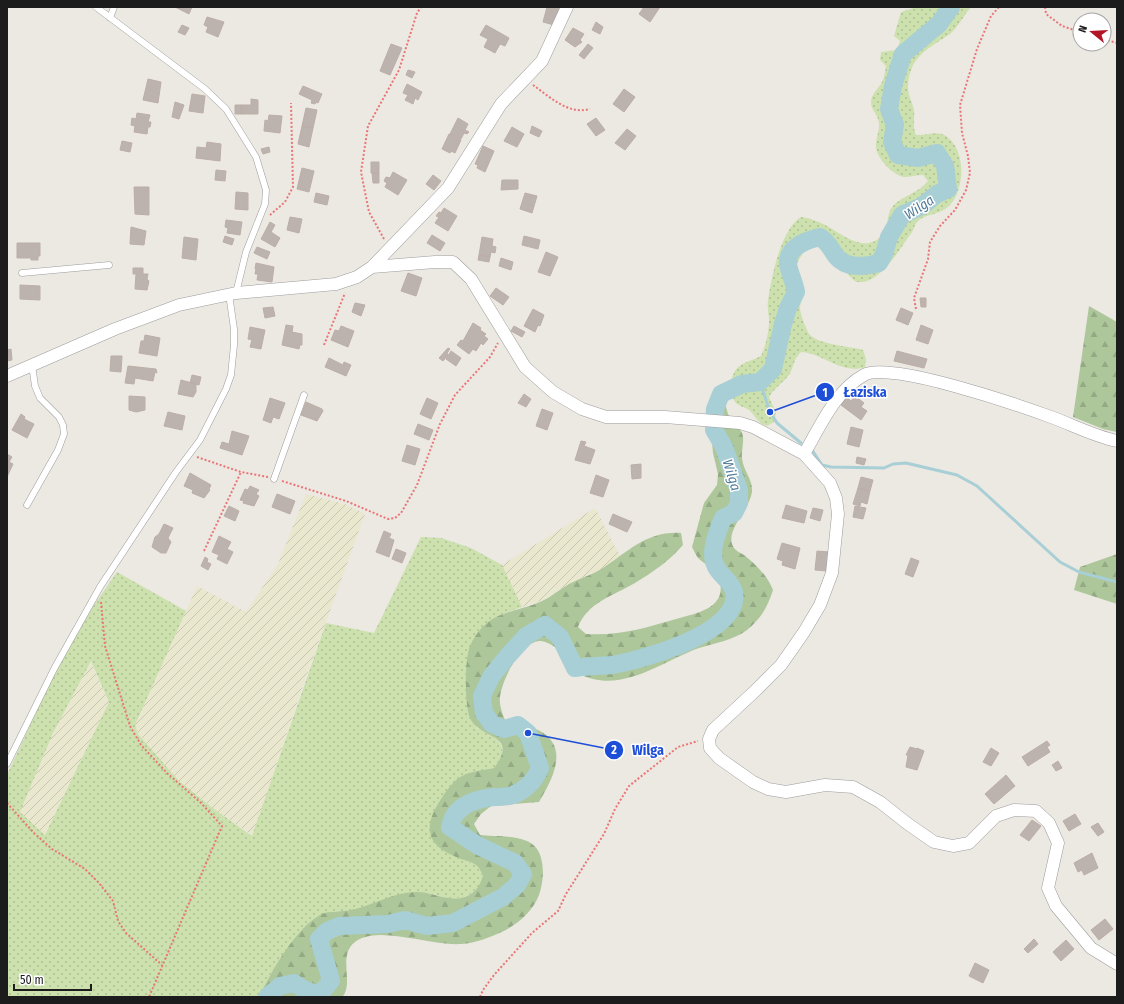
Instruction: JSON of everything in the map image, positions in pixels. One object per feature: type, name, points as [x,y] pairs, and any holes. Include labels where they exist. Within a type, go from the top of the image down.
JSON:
[{"type":"street","points":[[7,376],[115,329],[179,304],[232,293],[336,284],[357,277],[372,267],[448,188],[502,104],[542,61],[566,7]]},
{"type":"street","points":[[372,267],[453,262],[471,279],[525,367],[553,392],[582,410],[606,417],[740,422],[753,427],[804,454],[830,483],[836,498],[838,514],[832,573],[820,605],[804,632],[781,665],[713,730],[709,739],[710,748],[719,758],[753,782],[768,789],[786,792],[825,785],[852,788],[880,802],[934,842],[953,846],[969,843],[996,816],[1014,810],[1036,811],[1049,823],[1058,843],[1048,888],[1056,906],[1091,948],[1117,964]]},
{"type":"street","points":[[804,454],[839,397],[850,385],[865,374],[876,371],[898,373],[934,381],[1029,409],[1087,433],[1117,441]]},
{"type":"lane","points":[[7,764],[54,669],[100,587],[176,472],[204,433],[226,389],[231,375],[234,329],[232,293],[265,204],[266,190],[261,170],[240,129],[226,109],[205,89],[96,7]]},
{"type":"lane","points":[[110,18],[114,7]]},
{"type":"lane","points":[[22,273],[108,265]]},
{"type":"lane","points":[[27,505],[58,450],[64,434],[63,425],[59,417],[40,398],[34,386],[32,365]]},
{"type":"lane","points":[[274,479],[304,395]]},
{"type":"path","points":[[389,249],[369,212],[361,172],[368,126],[399,70],[421,7]]},
{"type":"path","points":[[916,309],[914,298],[928,259],[930,242],[940,226],[955,210],[966,190],[970,173],[968,156],[962,133],[960,105],[977,49],[991,16],[999,7]]},
{"type":"path","points":[[1045,7],[1046,14],[1062,26],[1072,29]]},
{"type":"path","points":[[525,80],[566,108],[583,111],[590,109]]},
{"type":"path","points":[[261,217],[271,214],[280,208],[290,196],[292,187],[291,103]]},
{"type":"path","points":[[324,345],[351,279]]},
{"type":"path","points":[[190,454],[242,472],[254,473],[346,501],[388,519],[395,518],[401,513],[417,485],[440,424],[455,395],[490,357],[504,331]]},
{"type":"path","points":[[204,551],[242,472]]},
{"type":"path","points":[[100,587],[105,646],[130,726],[141,745],[201,803],[222,826],[149,997]]},
{"type":"path","points":[[480,997],[483,990],[494,975],[532,933],[558,911],[566,894],[604,834],[616,809],[630,786],[678,747],[692,741],[709,739]]},
{"type":"path","points":[[7,803],[34,833],[52,849],[85,869],[99,883],[113,901],[118,921],[126,933],[162,965]]},
{"type":"green space","points":[[917,7],[971,7],[950,34],[921,54],[912,68],[909,76],[908,87],[914,111],[914,126],[916,135],[935,133],[943,134],[953,142],[958,151],[961,171],[958,192],[954,200],[944,210],[924,217],[917,222],[912,232],[889,264],[874,277],[866,281],[858,282],[849,276],[831,249],[821,239],[806,250],[798,261],[795,282],[801,294],[800,311],[807,330],[810,335],[821,341],[863,350],[866,359],[865,367],[857,369],[848,368],[809,353],[801,352],[796,357],[789,375],[769,397],[776,413],[774,422],[767,426],[764,425],[749,410],[735,402],[731,393],[731,382],[737,368],[761,356],[763,352],[767,338],[769,320],[768,303],[774,267],[788,232],[794,223],[801,217],[810,219],[819,222],[854,241],[869,243],[876,240],[885,231],[889,213],[893,206],[928,181],[923,175],[900,176],[886,166],[882,161],[876,147],[879,123],[871,105],[872,97],[884,78],[886,66],[880,60],[881,52],[897,50],[900,41],[894,36],[901,12]]},
{"type":"green space","points":[[1089,306],[1117,322],[1117,432],[1103,429],[1073,417]]},
{"type":"green space","points":[[722,400],[726,406],[729,416],[742,433],[743,463],[752,487],[750,499],[734,528],[731,542],[737,551],[744,555],[761,571],[773,590],[760,617],[747,630],[736,636],[699,648],[647,671],[620,680],[607,681],[580,675],[573,669],[563,653],[545,642],[534,642],[526,647],[514,662],[504,681],[500,697],[500,706],[505,720],[534,728],[548,737],[554,745],[556,764],[549,784],[539,802],[491,806],[481,814],[474,824],[480,835],[511,837],[526,841],[537,849],[540,854],[543,871],[539,895],[533,906],[520,920],[504,931],[467,943],[450,944],[384,935],[372,935],[362,938],[353,943],[349,950],[346,967],[346,991],[342,997],[259,997],[277,964],[293,941],[302,930],[320,915],[329,912],[353,910],[389,897],[407,893],[423,892],[455,899],[461,898],[470,895],[478,887],[483,875],[478,867],[472,862],[445,852],[438,846],[430,833],[430,825],[435,808],[447,790],[457,779],[475,771],[494,768],[501,757],[503,749],[501,743],[476,726],[471,720],[467,706],[466,674],[469,649],[475,636],[487,623],[503,614],[542,601],[569,584],[600,570],[639,543],[658,535],[669,533],[681,533],[683,545],[678,551],[648,575],[602,600],[588,611],[582,618],[578,627],[586,634],[610,634],[632,631],[691,615],[707,609],[718,599],[721,592],[717,575],[698,558],[692,547],[704,503],[717,485],[718,474],[713,453],[711,431],[717,409]]},
{"type":"green space","points":[[306,494],[345,504],[365,514],[301,691],[253,836],[214,809],[179,781],[138,734],[135,725],[197,586],[246,612],[278,564]]},
{"type":"green space","points":[[595,508],[620,556],[602,569],[572,582],[543,600],[522,607],[502,565]]},
{"type":"green space","points":[[421,537],[441,538],[471,548],[502,565],[522,607],[500,615],[477,728],[500,743],[502,753],[494,768],[472,772],[436,844],[444,851],[477,865],[483,875],[480,886],[472,893],[462,898],[450,899],[429,893],[354,910],[331,912],[270,975],[259,997],[7,997],[7,775],[70,640],[117,572],[186,611],[135,725],[138,734],[179,781],[214,809],[252,836],[326,623],[374,633]],"holes":[[[91,661],[109,702],[45,835],[20,812],[53,733]]]},
{"type":"green space","points":[[1117,554],[1117,604],[1074,590],[1080,567]]},
{"type":"green space","points":[[91,661],[109,702],[45,835],[20,812],[53,733]]},
{"type":"building","points":[[175,7],[192,7],[189,14]]},
{"type":"building","points":[[547,7],[560,7],[554,25],[543,22]]},
{"type":"building","points":[[644,7],[660,7],[650,22],[639,14]]},
{"type":"building","points":[[207,17],[224,22],[218,37],[206,32],[208,27],[204,25]]},
{"type":"building","points":[[596,22],[603,27],[600,34],[592,30]]},
{"type":"building","points":[[182,25],[189,28],[185,35],[178,32]]},
{"type":"building","points":[[486,25],[509,38],[505,46],[500,44],[495,53],[484,47],[488,39],[480,35]]},
{"type":"building","points":[[573,28],[584,34],[580,40],[582,42],[575,47],[565,40]]},
{"type":"building","points":[[391,44],[402,48],[390,75],[380,71]]},
{"type":"building","points":[[588,44],[593,48],[584,59],[579,55]]},
{"type":"building","points":[[408,70],[415,72],[412,78],[406,75]]},
{"type":"building","points":[[148,79],[161,82],[158,103],[143,100]]},
{"type":"building","points":[[407,84],[422,92],[418,100],[415,98],[413,104],[405,100],[408,95],[403,93]]},
{"type":"building","points":[[303,86],[322,94],[318,103],[311,103],[312,100],[299,94]]},
{"type":"building","points":[[624,89],[635,97],[624,112],[613,104]]},
{"type":"building","points":[[192,94],[205,96],[203,113],[189,111]]},
{"type":"building","points":[[251,99],[258,100],[258,114],[241,114],[241,105],[251,105]]},
{"type":"building","points":[[175,102],[184,105],[179,119],[172,117]]},
{"type":"building","points":[[235,105],[241,105],[241,114],[235,114]]},
{"type":"building","points":[[306,108],[317,110],[313,128],[302,126]]},
{"type":"building","points":[[137,113],[150,115],[148,122],[151,122],[150,127],[148,127],[147,134],[134,132],[135,126],[131,125],[132,118],[136,119]]},
{"type":"building","points":[[269,115],[282,116],[280,133],[264,131],[265,120],[268,121]]},
{"type":"building","points":[[458,118],[468,124],[465,130],[469,132],[467,134],[464,133],[461,139],[450,134]]},
{"type":"building","points":[[596,118],[605,130],[596,136],[587,124]]},
{"type":"building","points":[[302,126],[313,128],[309,147],[298,144]]},
{"type":"building","points":[[532,126],[542,131],[539,137],[530,133]]},
{"type":"building","points":[[512,127],[524,134],[517,147],[504,141]]},
{"type":"building","points":[[627,129],[636,136],[625,150],[615,143]]},
{"type":"building","points":[[449,134],[461,140],[455,153],[451,151],[450,153],[442,149]]},
{"type":"building","points":[[122,141],[132,143],[130,152],[120,150]]},
{"type":"building","points":[[207,142],[221,144],[220,161],[196,158],[197,147],[206,148]]},
{"type":"building","points":[[483,146],[494,151],[485,172],[477,168],[478,165],[475,164]]},
{"type":"building","points":[[269,147],[270,152],[263,154],[261,149]]},
{"type":"building","points":[[371,162],[379,162],[379,173],[371,173]]},
{"type":"building","points":[[302,168],[314,171],[309,192],[297,189]]},
{"type":"building","points":[[216,170],[226,171],[225,181],[215,180]]},
{"type":"building","points":[[393,172],[407,180],[398,195],[385,187],[387,183],[384,181],[386,177],[390,178]]},
{"type":"building","points":[[372,173],[379,173],[379,183],[373,183]]},
{"type":"building","points":[[433,175],[441,181],[434,190],[426,184]]},
{"type":"building","points":[[502,180],[518,180],[518,189],[501,190]]},
{"type":"building","points":[[134,187],[149,187],[149,215],[135,214]]},
{"type":"building","points":[[236,192],[248,193],[248,210],[235,209]]},
{"type":"building","points":[[316,193],[329,196],[327,205],[314,202]]},
{"type":"building","points":[[525,193],[537,196],[532,213],[520,209]]},
{"type":"building","points":[[444,208],[457,216],[448,231],[435,223],[439,217],[436,216],[439,212],[441,213]]},
{"type":"building","points":[[290,217],[302,219],[299,233],[287,230]]},
{"type":"building","points":[[226,220],[242,222],[240,235],[227,233],[228,228],[225,227]]},
{"type":"building","points":[[270,222],[275,225],[271,232],[280,238],[275,247],[261,239]]},
{"type":"building","points":[[131,227],[146,231],[144,245],[130,244]]},
{"type":"building","points":[[432,235],[445,243],[440,251],[427,243]]},
{"type":"building","points":[[225,236],[234,239],[232,245],[223,242]]},
{"type":"building","points":[[524,236],[540,240],[538,249],[522,245]]},
{"type":"building","points":[[184,237],[198,239],[196,260],[182,258]]},
{"type":"building","points":[[482,237],[493,239],[492,246],[496,247],[495,253],[491,252],[490,257],[479,255]]},
{"type":"building","points":[[17,243],[40,243],[40,256],[38,256],[38,260],[31,260],[31,258],[17,258]]},
{"type":"building","points":[[257,247],[270,252],[267,259],[254,253]]},
{"type":"building","points":[[546,252],[558,257],[550,276],[538,272]]},
{"type":"building","points":[[479,255],[490,257],[489,262],[478,260]]},
{"type":"building","points":[[501,258],[513,262],[511,270],[499,266]]},
{"type":"building","points":[[256,263],[274,267],[272,282],[257,280],[258,274],[255,274]]},
{"type":"building","points":[[133,268],[143,268],[143,274],[148,274],[147,279],[149,281],[147,290],[135,289],[136,274],[133,274]]},
{"type":"building","points":[[408,273],[422,278],[416,296],[401,291]]},
{"type":"building","points":[[20,285],[40,286],[40,300],[20,299]]},
{"type":"building","points":[[496,288],[509,297],[503,305],[490,296]]},
{"type":"building","points":[[920,298],[926,298],[926,307],[921,307]]},
{"type":"building","points":[[355,303],[365,305],[361,316],[352,312]]},
{"type":"building","points":[[273,307],[275,316],[265,318],[263,308]]},
{"type":"building","points":[[901,308],[913,313],[908,325],[896,320]]},
{"type":"building","points":[[533,309],[544,315],[540,326],[538,325],[535,332],[524,326]]},
{"type":"building","points":[[473,323],[481,328],[480,330],[486,334],[484,336],[488,339],[483,345],[481,343],[476,351],[473,349],[469,354],[457,345],[461,340],[463,341]]},
{"type":"building","points":[[286,325],[293,326],[292,332],[302,334],[302,345],[300,345],[299,349],[282,345]]},
{"type":"building","points":[[921,325],[933,330],[928,344],[916,340]]},
{"type":"building","points":[[341,326],[354,331],[348,347],[331,340],[335,330],[339,331]]},
{"type":"building","points":[[514,326],[525,332],[522,337],[511,331]]},
{"type":"building","points":[[250,327],[265,330],[261,349],[250,347],[252,340],[248,339]]},
{"type":"building","points":[[145,335],[160,338],[157,356],[139,353],[141,341],[144,341]]},
{"type":"building","points":[[448,348],[450,349],[447,353],[448,355],[443,361],[439,358]]},
{"type":"building","points":[[11,349],[12,360],[7,361],[7,350]]},
{"type":"building","points":[[451,351],[461,358],[456,366],[446,359]]},
{"type":"building","points":[[897,351],[927,359],[924,368],[894,361]]},
{"type":"building","points":[[111,356],[122,356],[121,372],[110,371]]},
{"type":"building","points":[[329,358],[343,365],[344,362],[351,365],[346,376],[325,367]]},
{"type":"building","points":[[128,366],[156,369],[157,373],[155,372],[153,381],[135,378],[134,384],[125,383]]},
{"type":"building","points":[[192,375],[201,377],[199,385],[190,383]]},
{"type":"building","points":[[181,380],[196,384],[196,392],[193,397],[178,394]]},
{"type":"building","points":[[524,394],[531,399],[526,407],[518,403]]},
{"type":"building","points":[[129,396],[145,397],[145,410],[136,412],[129,410]]},
{"type":"building","points":[[855,396],[864,403],[861,407],[867,411],[861,420],[841,405],[847,397],[851,401]]},
{"type":"building","points":[[270,398],[285,403],[279,419],[273,417],[271,423],[263,420]]},
{"type":"building","points":[[427,398],[438,403],[431,419],[420,414]]},
{"type":"building","points":[[306,402],[322,409],[323,411],[317,421],[301,415]]},
{"type":"building","points":[[542,409],[553,413],[547,430],[536,426]]},
{"type":"building","points":[[168,412],[185,416],[182,430],[164,426]]},
{"type":"building","points":[[21,414],[25,417],[24,419],[34,424],[27,438],[12,430]]},
{"type":"building","points":[[418,424],[433,430],[429,440],[414,434]]},
{"type":"building","points":[[851,427],[863,430],[859,447],[847,444]]},
{"type":"building","points":[[232,431],[249,436],[242,455],[220,448],[222,442],[229,444]]},
{"type":"building","points":[[581,441],[586,442],[584,446],[595,450],[590,464],[575,460]]},
{"type":"building","points":[[407,445],[420,449],[415,465],[402,461]]},
{"type":"building","points":[[7,454],[12,457],[9,462],[13,464],[7,477]]},
{"type":"building","points":[[857,457],[866,459],[864,465],[856,463]]},
{"type":"building","points":[[641,464],[641,478],[632,479],[631,465]]},
{"type":"building","points":[[190,473],[211,485],[210,490],[204,498],[192,493],[193,490],[184,486]]},
{"type":"building","points":[[596,475],[609,480],[603,497],[590,493]]},
{"type":"building","points":[[861,477],[873,480],[870,491],[858,488]]},
{"type":"building","points":[[250,486],[259,490],[256,494],[259,496],[254,506],[243,503],[244,501],[240,500],[245,489],[248,490]]},
{"type":"building","points":[[858,488],[870,491],[867,504],[861,502],[860,506],[853,504]]},
{"type":"building","points":[[277,494],[295,501],[290,514],[272,507]]},
{"type":"building","points":[[786,505],[807,511],[804,523],[782,518]]},
{"type":"building","points":[[229,506],[239,511],[235,521],[224,516]]},
{"type":"building","points":[[855,506],[866,508],[863,519],[853,517]]},
{"type":"building","points":[[813,508],[823,510],[820,521],[810,518]]},
{"type":"building","points":[[613,514],[632,522],[627,532],[609,524]]},
{"type":"building","points":[[164,524],[173,528],[168,538],[171,542],[166,553],[161,553],[152,547],[155,537],[159,534]]},
{"type":"building","points":[[384,531],[391,534],[389,538],[394,540],[389,557],[376,552]]},
{"type":"building","points":[[219,536],[231,542],[227,549],[233,552],[227,564],[217,559],[219,555],[212,552]]},
{"type":"building","points":[[782,543],[800,548],[795,569],[782,565],[783,561],[777,559]]},
{"type":"building","points":[[396,549],[406,553],[402,563],[392,559]]},
{"type":"building","points":[[817,551],[829,552],[827,571],[815,570]]},
{"type":"building","points":[[205,557],[208,559],[207,562],[211,564],[208,570],[201,566]]},
{"type":"building","points":[[911,558],[919,561],[913,577],[905,574]]},
{"type":"building","points":[[1047,741],[1050,745],[1047,747],[1050,752],[1028,766],[1022,757]]},
{"type":"building","points":[[910,747],[924,751],[917,770],[906,767],[908,755],[906,755]]},
{"type":"building","points":[[991,748],[999,753],[991,766],[983,762]]},
{"type":"building","points":[[1058,761],[1062,768],[1056,771],[1052,765]]},
{"type":"building","points":[[1006,775],[1015,786],[994,804],[985,794]]},
{"type":"building","points":[[1075,814],[1081,824],[1069,831],[1063,821]]},
{"type":"building","points":[[1032,820],[1041,826],[1029,841],[1020,835]]},
{"type":"building","points":[[1098,823],[1104,832],[1098,836],[1091,827]]},
{"type":"building","points":[[1092,853],[1098,868],[1084,875],[1082,870],[1078,872],[1074,863]]},
{"type":"building","points":[[1105,919],[1113,929],[1099,940],[1091,930]]},
{"type":"building","points":[[1034,939],[1038,944],[1028,953],[1024,949]]},
{"type":"building","points":[[1066,940],[1074,949],[1061,961],[1053,952]]},
{"type":"building","points":[[975,963],[989,970],[983,983],[969,976]]},
{"type":"waterway","name":"Wilga","points":[[267,997],[280,986],[294,983],[305,990],[319,995],[331,981],[319,939],[327,931],[339,926],[388,924],[405,920],[427,926],[453,923],[503,897],[517,885],[523,874],[515,863],[477,845],[450,827],[456,814],[466,805],[479,800],[518,793],[530,784],[536,777],[540,768],[528,733],[518,725],[504,729],[492,724],[484,713],[482,696],[491,677],[526,636],[545,625],[560,637],[575,668],[612,665],[665,651],[687,642],[707,632],[722,620],[732,607],[733,589],[718,570],[713,558],[713,551],[723,518],[734,513],[739,503],[739,490],[724,447],[714,430],[715,409],[721,394],[742,384],[760,382],[773,369],[783,324],[788,308],[796,292],[788,264],[789,258],[794,249],[804,242],[820,237],[827,243],[837,258],[844,263],[854,266],[879,263],[884,254],[889,237],[902,215],[922,206],[937,194],[948,189],[945,166],[937,153],[918,158],[898,155],[892,142],[895,125],[889,109],[893,86],[903,54],[939,24],[951,7]]},
{"type":"waterway","points":[[760,382],[770,412],[777,423],[801,443]]},
{"type":"waterway","points":[[812,450],[822,465],[831,467],[884,468],[893,464],[906,463],[957,475],[977,486],[1060,562],[1079,572],[1117,582]]},
{"type":"place","name":"Łaziska","points":[[770,412]]},
{"type":"place","name":"Wilga","points":[[528,733]]}]
